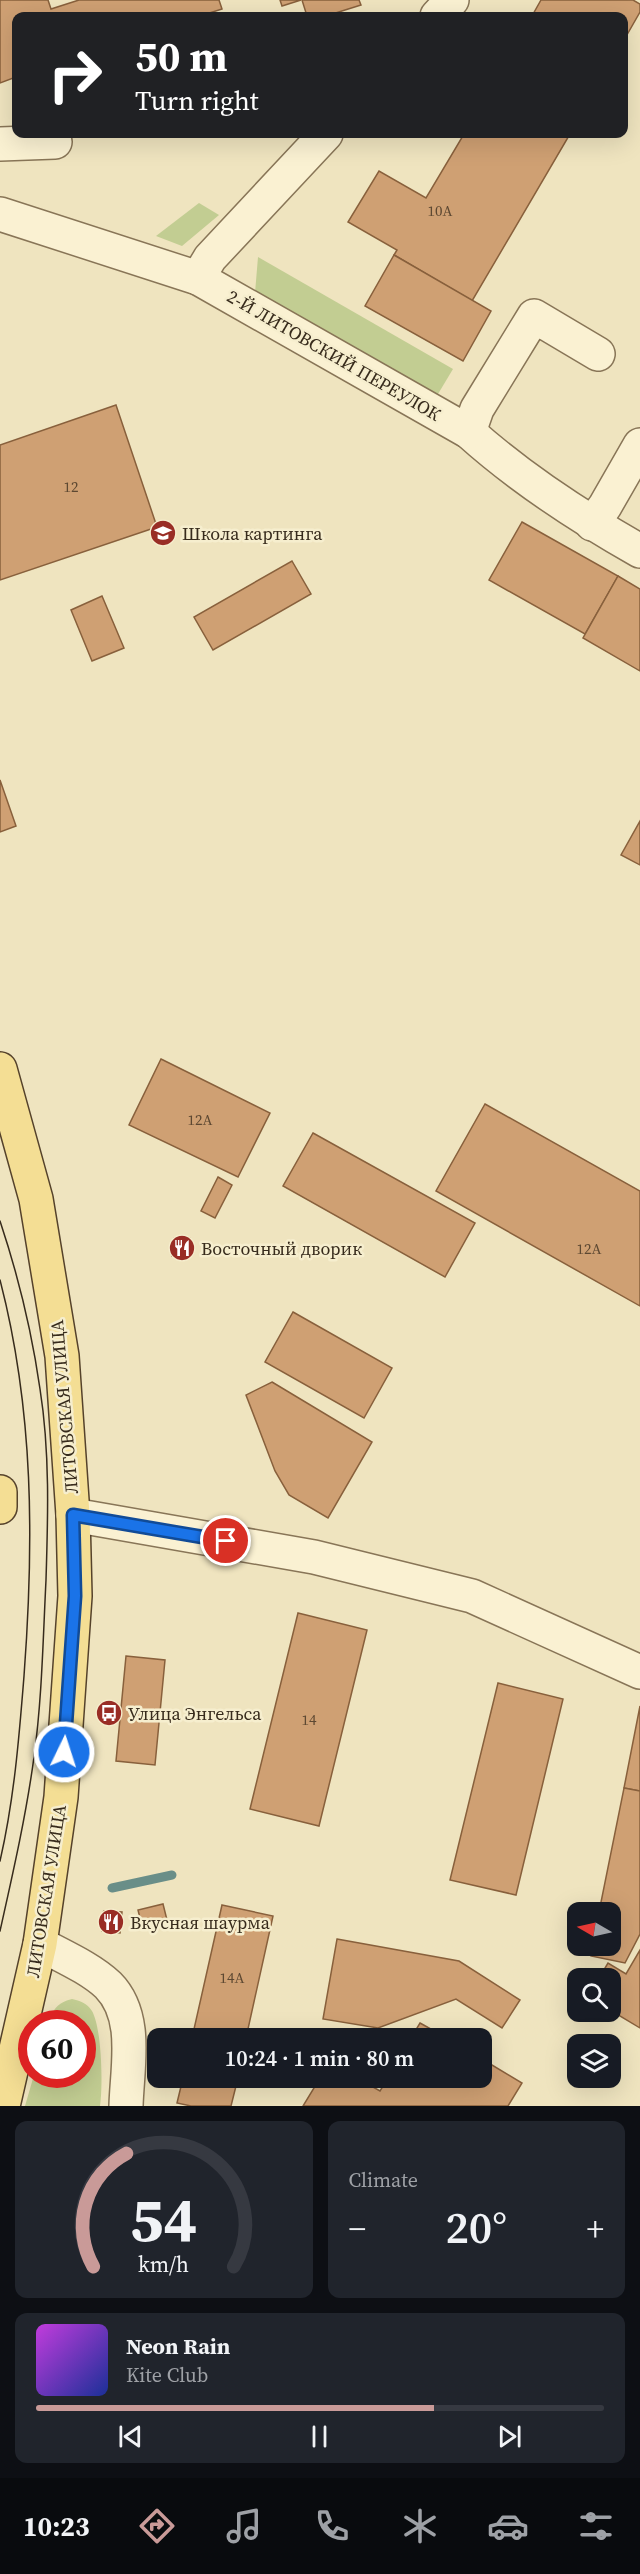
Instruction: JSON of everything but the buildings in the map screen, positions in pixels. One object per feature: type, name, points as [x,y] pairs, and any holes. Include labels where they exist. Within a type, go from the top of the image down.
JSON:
[{"type":"main road","name":"ЛИТОВСКАЯ УЛИЦА","points":[[0,1069],[36,1199],[62,1356],[73,1515],[75,1596],[62,1785],[40,1944],[3,2106]]},
{"type":"main road","points":[[0,1492],[0,1507]]},
{"type":"street","points":[[441,12],[453,0]]},
{"type":"street","points":[[198,278],[210,258],[322,138]]},
{"type":"street","points":[[0,144],[55,142]]},
{"type":"street","name":"2-Й ЛИТОВСКИЙ ПЕРЕУЛОК","points":[[0,214],[198,278],[469,432],[489,450],[592,524],[640,551]]},
{"type":"street","points":[[469,432],[477,409],[534,316],[598,354]]},
{"type":"street","points":[[592,524],[640,445]]},
{"type":"street","points":[[73,1515],[314,1557],[472,1596],[640,1672]]},
{"type":"street","points":[[40,1944],[107,1984],[119,1998],[126,2014],[128,2032],[126,2106]]},
{"type":"green space","points":[[199,203],[219,215],[182,246],[156,236]]},
{"type":"green space","points":[[258,257],[453,369],[435,399],[255,293]]},
{"type":"green space","points":[[72,1999],[88,2006],[91,2010],[54,2010],[63,2002]]},
{"type":"green space","points":[[96,2023],[101,2057],[100,2106],[25,2106],[30,2088],[96,2088]]},
{"type":"waterway","points":[[112,1888],[172,1875]]},
{"type":"tram line","points":[[0,1221],[24,1304],[37,1368],[47,1461],[48,1508],[41,1691],[37,1735],[23,1823],[0,1931]]},
{"type":"tram line","points":[[0,1280],[20,1378],[30,1526],[27,1626],[20,1723],[12,1792],[0,1861]]},
{"type":"place","name":"Школа картинга","points":[[163,533]]},
{"type":"place","name":"Восточный дворик","points":[[182,1248]]},
{"type":"place","name":"Улица Энгельса","points":[[109,1713]]},
{"type":"place","name":"Вкусная шаурма","points":[[111,1922]]},
{"type":"route","points":[[64,1752],[75,1596],[73,1515],[226,1541]]}]
